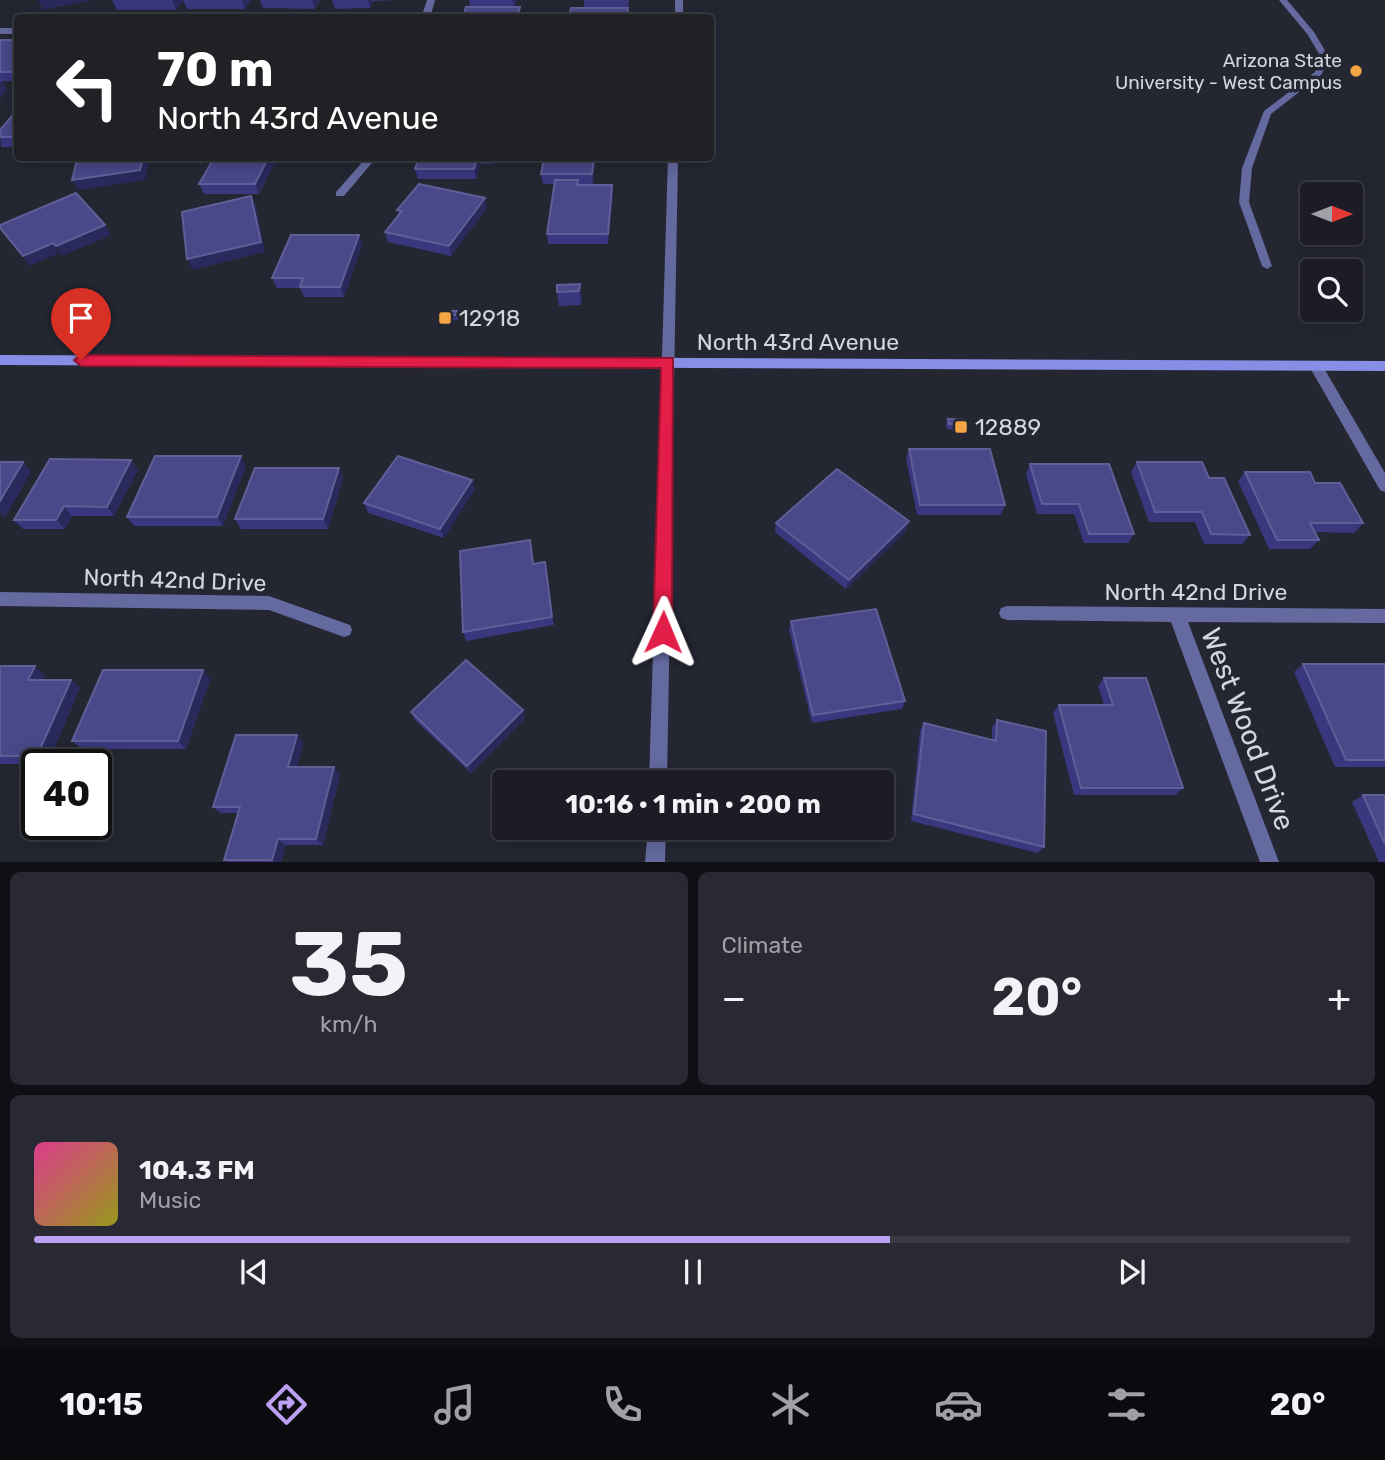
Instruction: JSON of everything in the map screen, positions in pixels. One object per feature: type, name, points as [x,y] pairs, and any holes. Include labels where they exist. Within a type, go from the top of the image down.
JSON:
[{"type":"main road","name":"North 43rd Avenue","points":[[0,360],[1385,366]]},
{"type":"street","points":[[340,194],[368,161]]},
{"type":"street","points":[[658,770],[673,161]]},
{"type":"street","points":[[1316,366],[1385,486]]},
{"type":"street","name":"North 42nd Drive","points":[[0,599],[269,603],[345,630]]},
{"type":"street","name":"North 42nd Drive","points":[[1007,613],[1385,616]]},
{"type":"street","name":"West Wood Drive","points":[[1177,615],[1270,862]]},
{"type":"street","points":[[656,840],[656,862]]},
{"type":"lane","points":[[1267,266],[1244,202],[1247,168],[1267,113],[1318,73],[1326,59],[1311,34],[1283,0]]},
{"type":"building","points":[[466,7],[520,7],[518,14],[464,14]]},
{"type":"building","points":[[571,8],[628,8],[627,14],[570,14]]},
{"type":"building","points":[[0,40],[14,40],[14,72],[0,72]]},
{"type":"building","points":[[14,114],[14,137],[0,137],[0,130]]},
{"type":"building","points":[[77,161],[142,161],[140,170],[72,180]]},
{"type":"building","points":[[212,161],[266,161],[255,184],[199,184]]},
{"type":"building","points":[[418,161],[476,161],[474,169],[415,169]]},
{"type":"building","points":[[543,161],[594,161],[592,174],[541,174]]},
{"type":"building","points":[[555,180],[578,180],[577,185],[612,185],[608,234],[547,234]]},
{"type":"building","points":[[419,184],[485,198],[449,246],[385,232],[402,211],[397,210]]},
{"type":"building","points":[[76,193],[105,225],[56,246],[53,243],[23,256],[0,228],[0,225]]},
{"type":"building","points":[[251,196],[261,242],[187,259],[182,212]]},
{"type":"building","points":[[291,235],[359,235],[340,287],[300,287],[303,278],[272,278]]},
{"type":"building","points":[[580,284],[579,291],[557,292],[557,285]]},
{"type":"building","points":[[442,311],[457,311],[456,315],[440,314]]},
{"type":"building","points":[[948,419],[966,420],[967,424],[949,424]]},
{"type":"building","points":[[909,449],[990,449],[1005,505],[920,505]]},
{"type":"building","points":[[155,456],[241,456],[217,517],[127,517]]},
{"type":"building","points":[[398,456],[472,480],[440,529],[364,503]]},
{"type":"building","points":[[50,459],[131,460],[107,507],[64,506],[56,520],[14,520]]},
{"type":"building","points":[[0,462],[23,462],[0,501]]},
{"type":"building","points":[[1137,462],[1202,462],[1209,478],[1224,478],[1250,535],[1211,534],[1202,512],[1155,512]]},
{"type":"building","points":[[1030,464],[1109,464],[1134,534],[1089,534],[1079,504],[1042,504]]},
{"type":"building","points":[[255,468],[339,468],[323,519],[235,519]]},
{"type":"building","points":[[837,469],[909,521],[849,580],[776,523]]},
{"type":"building","points":[[1245,472],[1310,472],[1315,483],[1340,483],[1363,523],[1310,523],[1319,540],[1277,540]]},
{"type":"building","points":[[530,540],[533,564],[545,562],[552,617],[463,632],[460,551]]},
{"type":"building","points":[[876,609],[905,701],[813,715],[791,621]]},
{"type":"building","points":[[466,660],[523,710],[467,766],[411,712]]},
{"type":"building","points":[[1303,664],[1385,664],[1385,760],[1346,760]]},
{"type":"building","points":[[0,666],[35,666],[28,680],[71,680],[40,749],[21,749],[21,756],[0,756]]},
{"type":"building","points":[[103,670],[203,670],[178,741],[72,741]]},
{"type":"building","points":[[1104,678],[1146,678],[1183,788],[1081,788],[1059,705],[1113,705]]},
{"type":"building","points":[[997,720],[1046,731],[1044,847],[914,814],[924,723],[996,741]]},
{"type":"building","points":[[236,735],[297,735],[288,767],[334,767],[316,839],[278,839],[272,860],[224,860],[240,807],[213,807]]},
{"type":"building","points":[[1363,795],[1385,795],[1385,844]]},
{"type":"place","name":"Arizona State University - West Campus","points":[[1356,71]]},
{"type":"place","name":"12918","points":[[445,318]]},
{"type":"place","name":"12889","points":[[961,427]]},
{"type":"route","points":[[81,360],[668,362],[663,632]]}]
